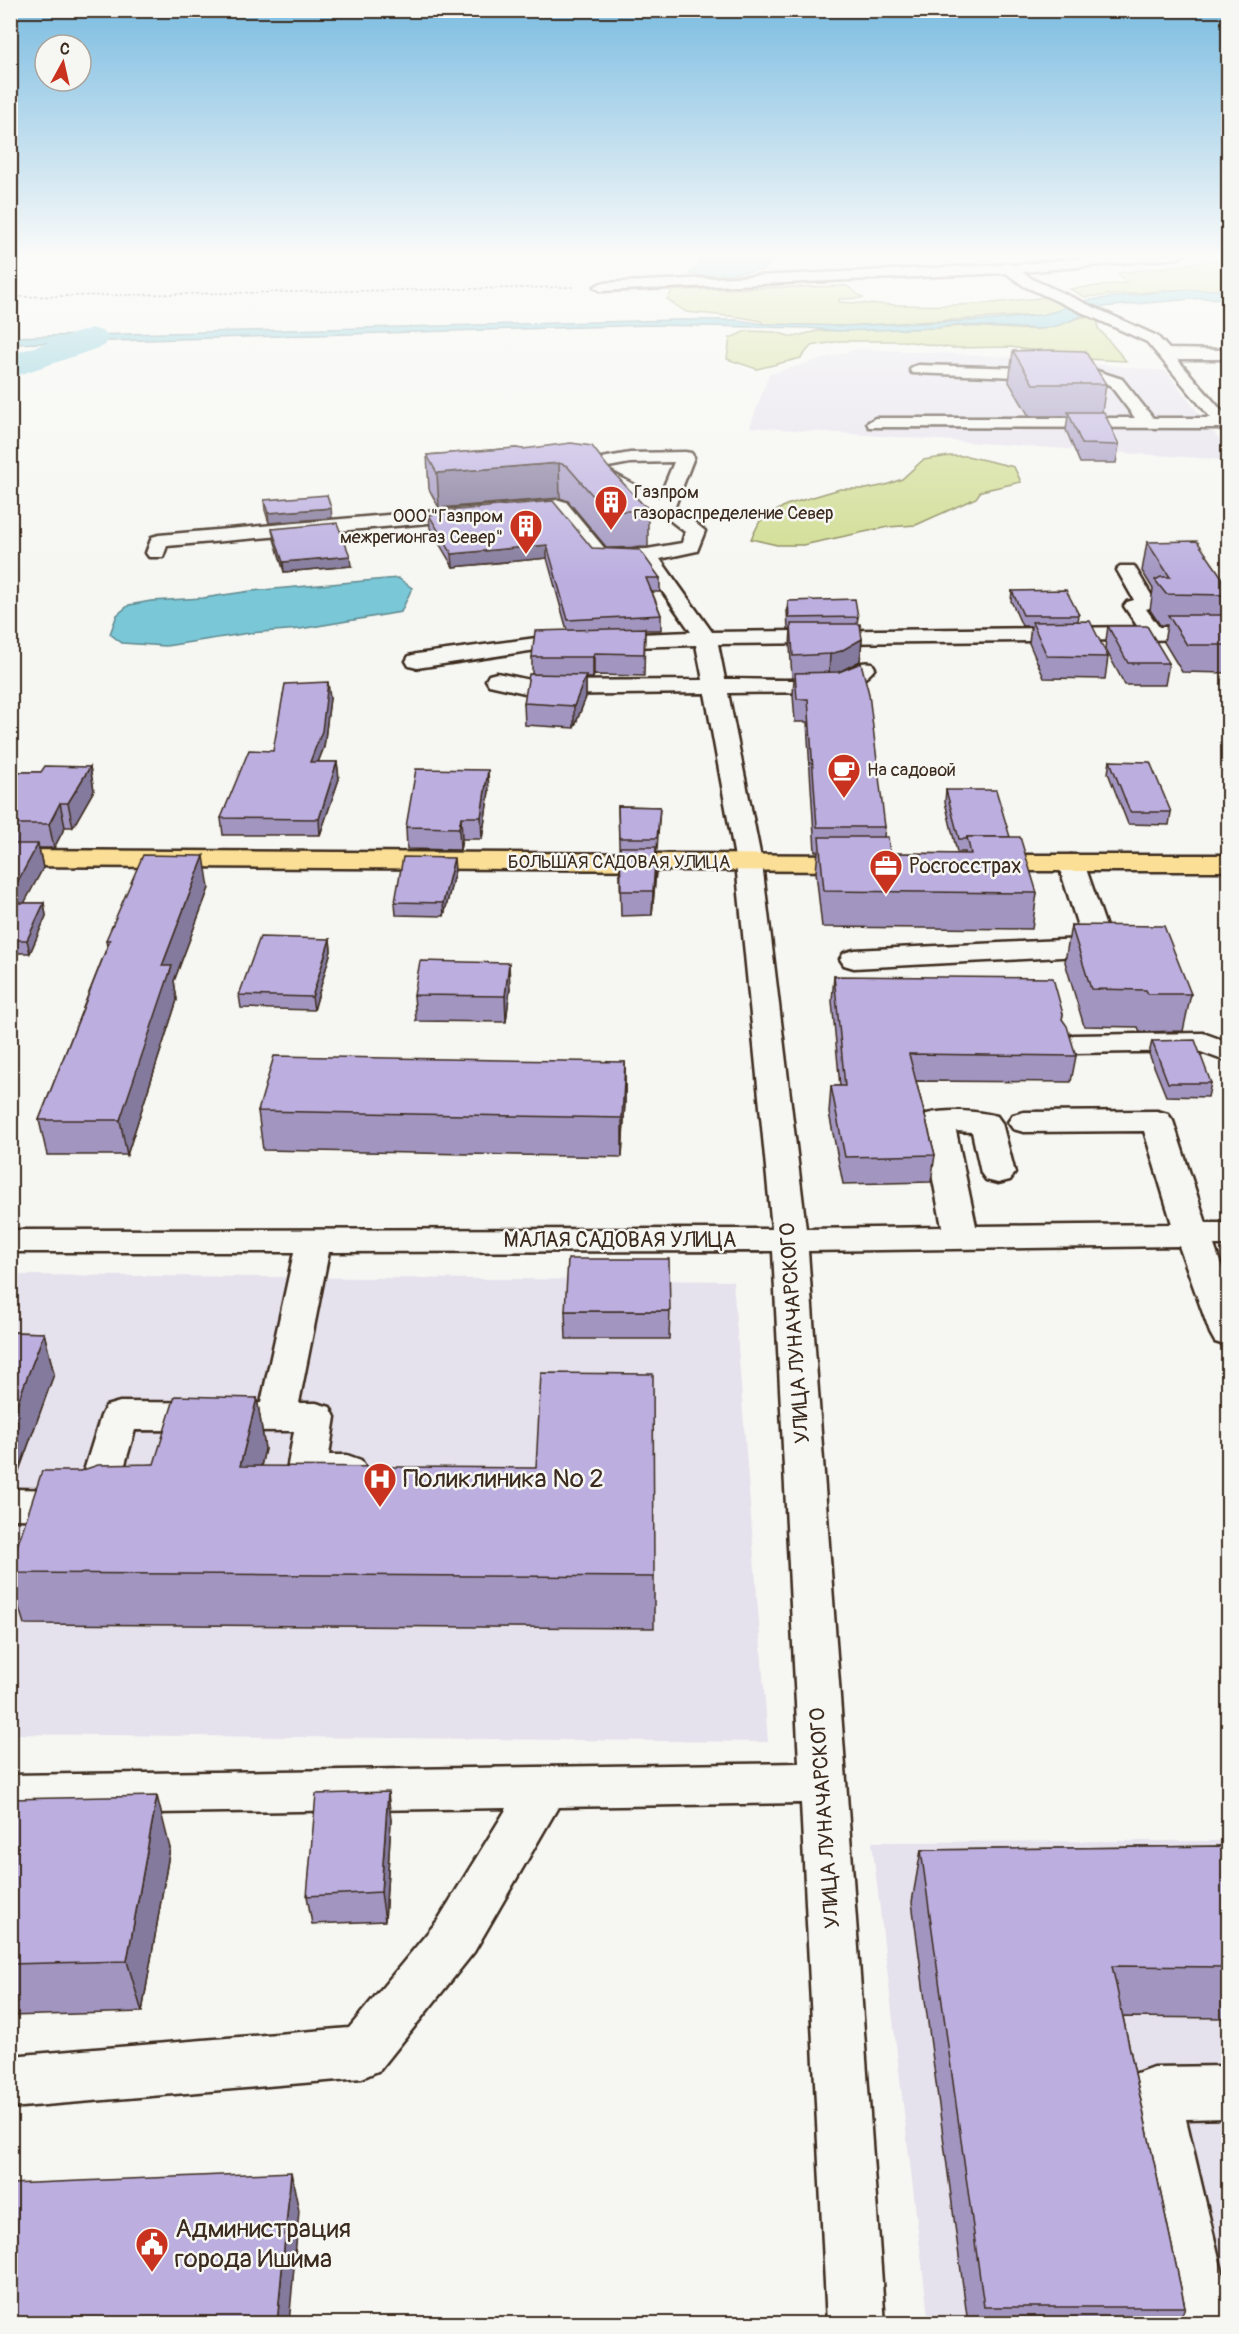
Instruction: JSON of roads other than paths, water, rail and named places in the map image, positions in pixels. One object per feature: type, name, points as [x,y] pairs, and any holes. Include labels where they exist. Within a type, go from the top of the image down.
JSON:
[{"type":"main road","name":"БОЛЬШАЯ САДОВАЯ УЛИЦА","points":[[10,858],[890,863]]},
{"type":"main road","points":[[961,863],[1228,863]]},
{"type":"street","points":[[1174,363],[1227,425]]},
{"type":"street","points":[[918,370],[1095,375],[1116,382],[1148,423]]},
{"type":"street","points":[[1185,376],[1207,376]]},
{"type":"street","points":[[875,423],[1227,425]]},
{"type":"street","points":[[156,553],[159,541],[559,506],[601,556],[647,555],[690,547],[695,531],[668,510],[595,471],[548,473],[630,458],[685,457],[665,507],[668,510]]},
{"type":"street","points":[[647,555],[706,638]]},
{"type":"street","points":[[1127,570],[1146,603],[1134,606],[1152,633]]},
{"type":"street","points":[[417,661],[536,644],[706,638],[1228,633]]},
{"type":"street","name":"УЛИЦА ЛУНАЧАРСКОГО","points":[[706,638],[749,863],[790,1240],[856,2324]]},
{"type":"street","points":[[497,680],[534,688],[837,685],[864,668]]},
{"type":"street","points":[[854,959],[1099,947],[1071,863]]},
{"type":"street","points":[[1074,1044],[1203,1042],[1228,1053]]},
{"type":"street","points":[[961,1237],[938,1121],[986,1123],[998,1173]]},
{"type":"street","points":[[1024,1122],[1157,1121],[1228,1333]]},
{"type":"street","name":"МАЛАЯ САДОВАЯ УЛИЦА","points":[[10,1241],[790,1240],[1228,1234]]},
{"type":"street","points":[[277,1417],[314,1240]]},
{"type":"street","points":[[10,1504],[93,1505],[120,1416],[316,1417],[307,1470],[376,1470]]},
{"type":"street","points":[[10,1795],[823,1783]]},
{"type":"street","points":[[10,2082],[363,2052],[456,1936],[544,1788]]},
{"type":"street","points":[[1206,2324],[1153,2092],[1228,2092]]},
{"type":"water","points":[[398,578],[412,588],[401,612],[300,629],[249,633],[166,646],[122,643],[110,634],[117,615],[129,605]]},
{"type":"waterway","points":[[10,367],[22,363]]},
{"type":"place","name":"Газпром газораспределение Север","points":[[611,531]]},
{"type":"place","name":"ООО \"Газпром межрегионгаз Север\"","points":[[526,555]]},
{"type":"place","name":"На садовой","points":[[844,799]]},
{"type":"place","name":"Росгосстрах","points":[[886,895]]},
{"type":"place","name":"Поликлиника № 2","points":[[380,1508]]},
{"type":"place","name":"Администрация города Ишима","points":[[152,2273]]}]
